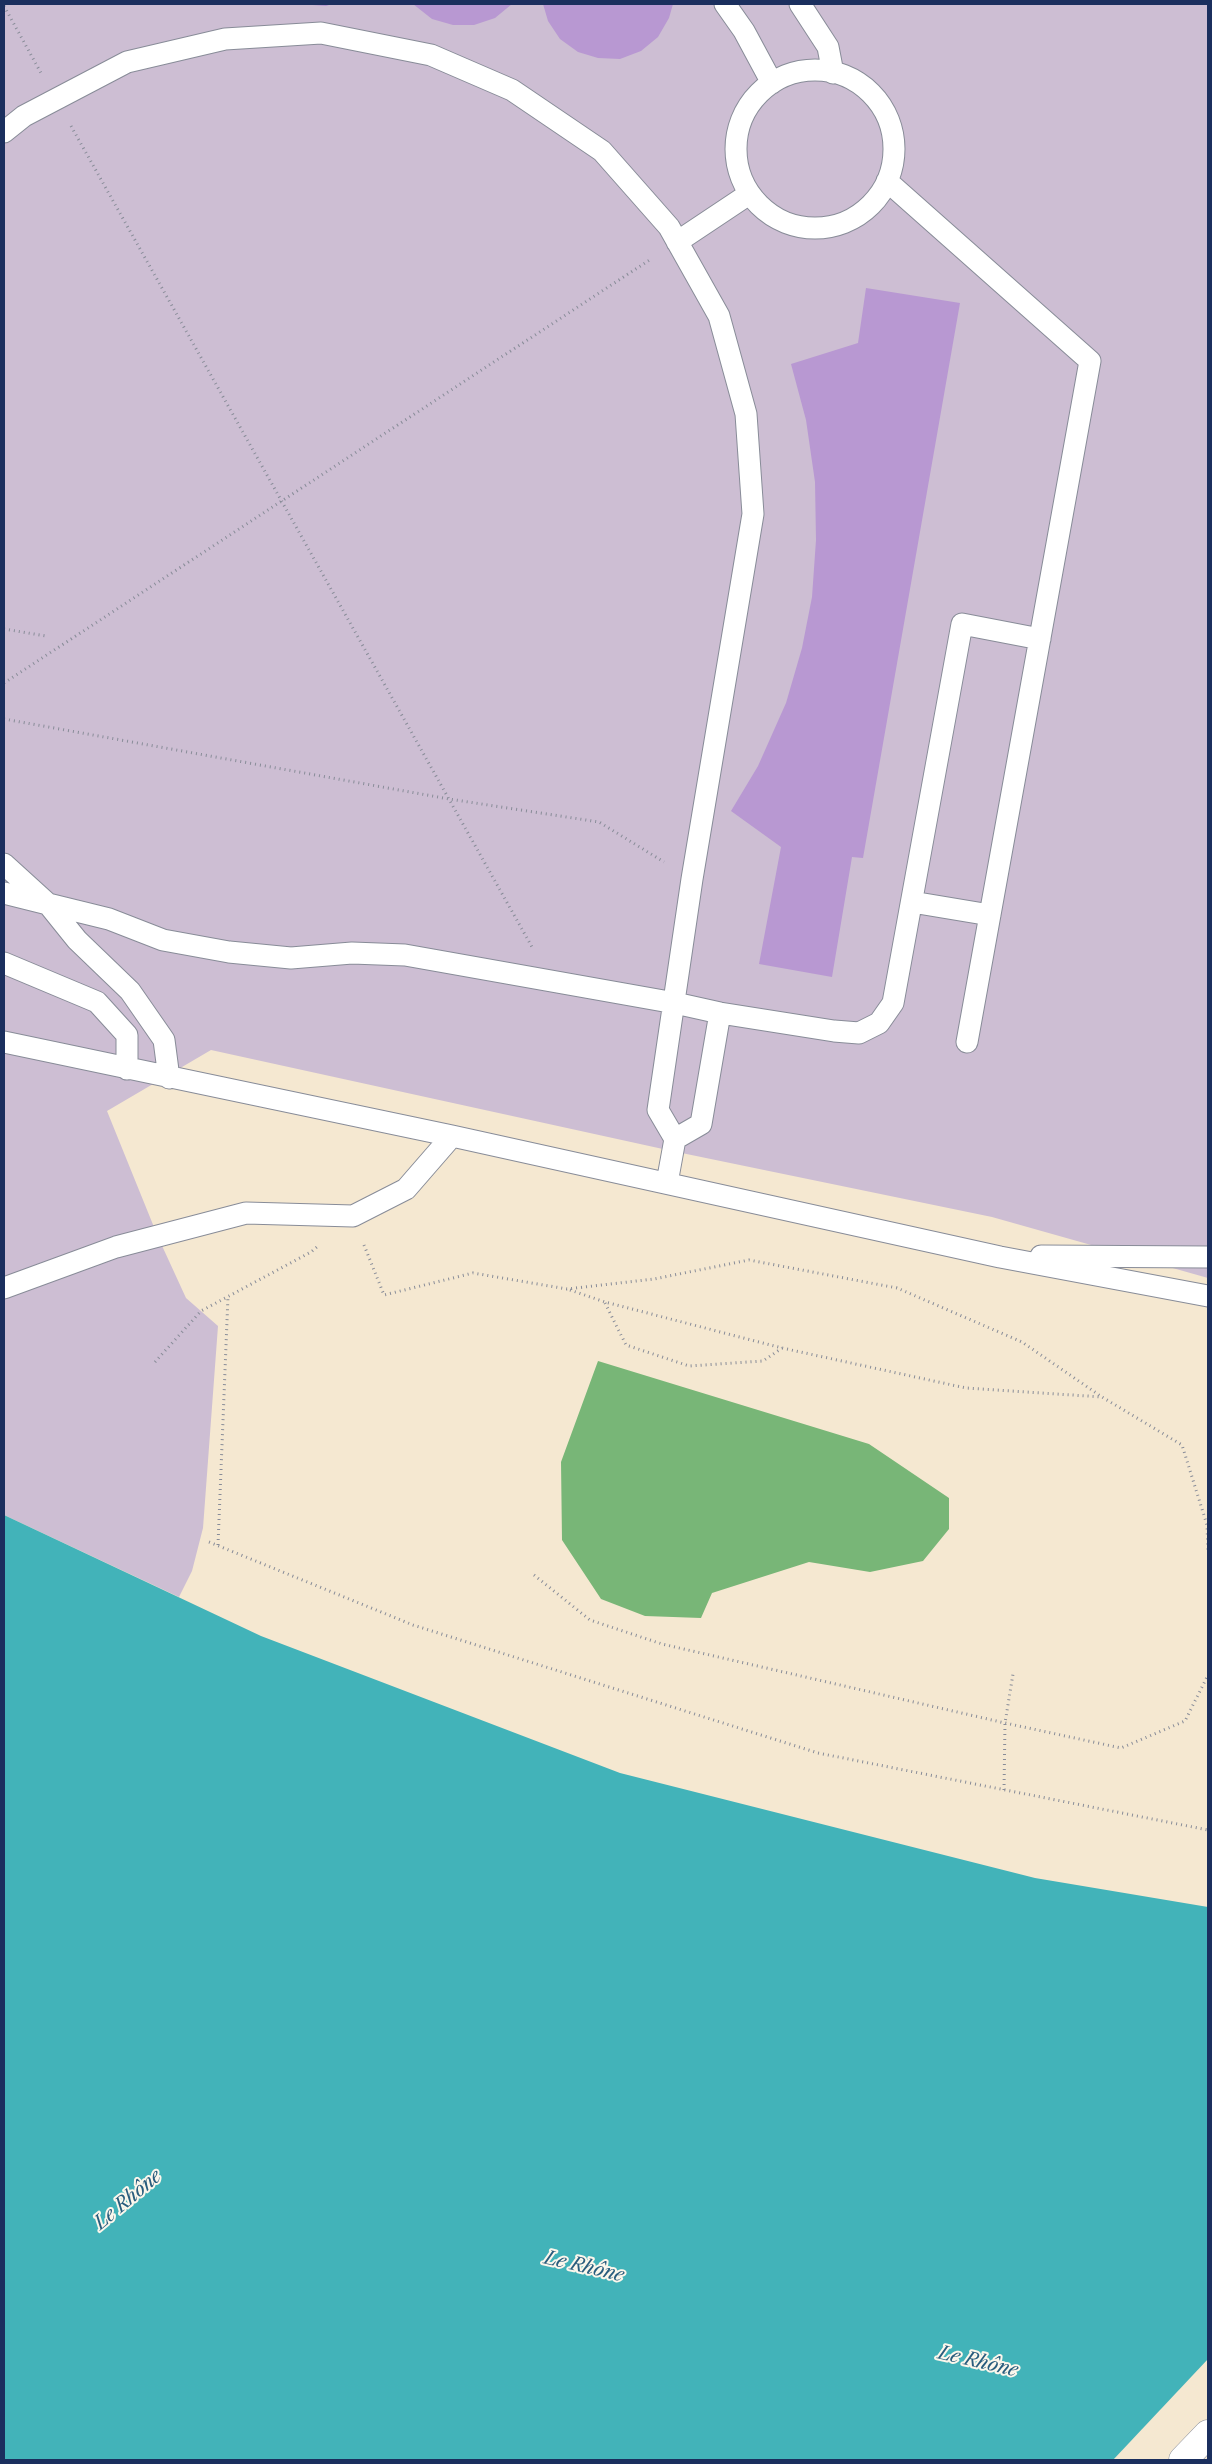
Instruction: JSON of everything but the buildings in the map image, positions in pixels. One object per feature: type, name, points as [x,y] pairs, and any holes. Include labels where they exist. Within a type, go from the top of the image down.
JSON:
[{"type":"highway","points":[[1183,2460],[1208,2434]]},
{"type":"lane","points":[[725,4],[744,31],[772,83]]},
{"type":"lane","points":[[800,4],[828,47],[833,73]]},
{"type":"lane","points":[[4,132],[24,116],[127,62],[225,39],[321,33],[431,56],[512,90],[602,151],[669,228],[719,316],[746,414],[753,514],[692,879],[658,1110],[674,1139],[667,1183]]},
{"type":"lane","points":[[814,69],[833,73],[851,76],[876,97],[894,134],[891,176],[868,210],[830,228],[782,223],[749,194],[736,163],[737,132],[751,101],[779,77],[814,69]]},
{"type":"lane","points":[[887,182],[1090,361],[967,1042]]},
{"type":"lane","points":[[677,242],[749,194]]},
{"type":"lane","points":[[4,893],[109,919],[163,940],[229,952],[291,958],[352,953],[405,955],[675,1003],[720,1013],[834,1031],[859,1033],[879,1023],[893,1003],[962,624],[1040,639]]},
{"type":"lane","points":[[4,864],[48,904],[77,940],[130,991],[164,1040],[169,1078]]},
{"type":"lane","points":[[912,902],[990,915]]},
{"type":"lane","points":[[4,963],[97,1002],[127,1035],[127,1070]]},
{"type":"lane","points":[[674,1139],[700,1124],[720,1013]]},
{"type":"lane","points":[[4,1042],[127,1070],[452,1136],[1000,1256],[1208,1296]]},
{"type":"lane","points":[[4,1288],[116,1247],[246,1212],[352,1216],[406,1189],[452,1136]]},
{"type":"lane","points":[[1000,1256],[1208,1257]]},
{"type":"path","points":[[4,6],[551,981]]},
{"type":"path","points":[[4,683],[677,242]]},
{"type":"path","points":[[4,629],[46,636]]},
{"type":"path","points":[[4,720],[448,799],[599,822],[692,879]]},
{"type":"path","points":[[155,1362],[201,1311],[311,1252],[352,1216],[384,1295],[474,1273],[567,1289],[605,1302],[782,1348],[966,1388],[1102,1397]]},
{"type":"path","points":[[567,1289],[654,1279],[749,1260],[897,1288],[1022,1342],[1102,1397],[1182,1445],[1207,1525],[1208,1552]]},
{"type":"path","points":[[218,1545],[228,1296]]},
{"type":"path","points":[[605,1302],[626,1345],[689,1366],[763,1361],[782,1348]]},
{"type":"path","points":[[209,1542],[413,1625],[818,1753],[1208,1830]]},
{"type":"path","points":[[534,1575],[590,1620],[662,1644],[1121,1748],[1185,1721],[1208,1675]]},
{"type":"path","points":[[1004,1790],[1004,1723],[1013,1674]]},
{"type":"shaded area","points":[[4,4],[1208,4],[1208,1278],[992,1217],[672,1151],[211,1050],[107,1111],[158,1237],[186,1298],[218,1326],[203,1528],[192,1571],[179,1597],[4,1515]]},
{"type":"green space","points":[[598,1361],[869,1444],[949,1498],[949,1529],[923,1561],[870,1572],[809,1562],[712,1593],[701,1618],[645,1616],[601,1599],[562,1540],[561,1462]]},
{"type":"water","name":"Le Rhône","points":[[4,1515],[261,1636],[620,1773],[1035,1878],[1208,1907],[1208,2460],[4,2460]]},
{"type":"pier","points":[[1208,2359],[1208,2460],[1113,2460]]}]
